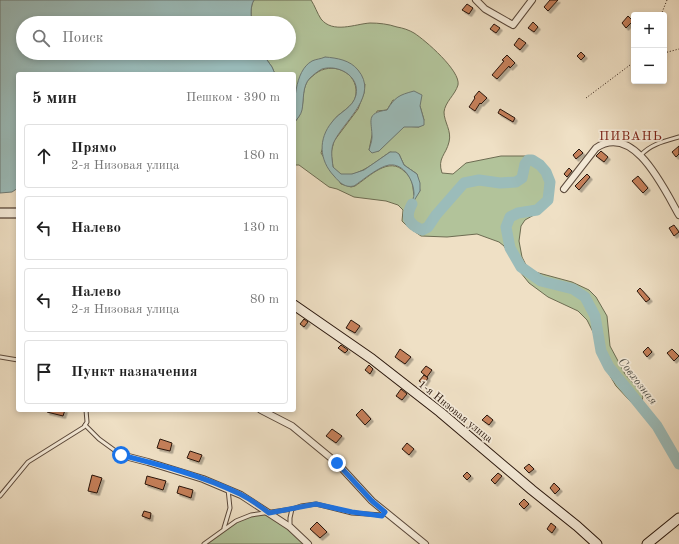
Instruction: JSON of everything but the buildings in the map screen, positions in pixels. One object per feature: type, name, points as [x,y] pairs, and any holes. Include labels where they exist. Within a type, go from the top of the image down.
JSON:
[{"type":"street","points":[[476,0],[485,9],[513,25],[532,0]]},
{"type":"street","points":[[564,189],[596,148],[603,143],[617,141],[635,150],[641,155],[657,177],[679,215]]},
{"type":"street","points":[[0,213],[16,213]]},
{"type":"street","name":"1-я Низовая улица","points":[[296,306],[372,359],[440,412],[597,544]]},
{"type":"street","points":[[265,412],[292,426],[337,463],[372,501],[425,544]]},
{"type":"street","points":[[121,455],[203,479],[241,495],[290,527],[308,544]]},
{"type":"street","points":[[647,544],[679,518]]},
{"type":"lane","points":[[641,155],[646,149],[658,143],[679,137]]},
{"type":"lane","points":[[0,357],[16,360]]},
{"type":"lane","points":[[0,496],[28,462],[81,430],[87,422],[86,412]]},
{"type":"lane","points":[[85,425],[121,455]]},
{"type":"lane","points":[[224,528],[230,508],[228,489]]},
{"type":"lane","points":[[204,544],[224,528],[236,521],[251,516],[316,504],[352,512],[382,516],[385,512]]},
{"type":"lane","points":[[290,527],[292,509]]},
{"type":"path","points":[[662,12],[667,0]]},
{"type":"path","points":[[667,52],[679,49]]},
{"type":"path","points":[[586,98],[631,64]]},
{"type":"green space","points":[[254,0],[311,0],[321,19],[326,24],[344,27],[373,23],[387,24],[412,32],[441,56],[454,72],[458,85],[446,105],[444,112],[450,138],[441,160],[442,173],[453,174],[466,163],[501,156],[525,156],[539,159],[548,172],[552,183],[550,201],[541,211],[525,220],[521,226],[519,241],[522,257],[526,265],[535,272],[572,282],[589,290],[596,297],[607,316],[610,346],[625,374],[641,392],[643,397],[642,400],[638,403],[631,402],[616,386],[606,369],[594,334],[587,320],[578,311],[548,297],[529,283],[517,268],[504,246],[499,242],[477,234],[447,237],[421,236],[402,221],[403,210],[398,205],[386,201],[354,197],[329,187],[299,165],[296,165],[296,120],[301,112],[305,85],[308,80],[321,70],[328,68],[342,70],[353,79],[356,94],[355,98],[350,106],[331,124],[321,153],[341,184],[351,187],[355,186],[379,169],[392,166],[399,167],[411,179],[414,195],[420,191],[417,174],[404,165],[399,154],[390,152],[373,164],[359,172],[352,174],[340,174],[333,167],[331,153],[334,141],[358,109],[364,93],[365,84],[325,57],[296,92],[296,72],[274,72],[267,60],[296,60],[296,16],[251,16]],"holes":[[[393,100],[420,106],[424,120],[419,127],[404,126],[379,151],[369,150],[377,111],[387,110]]]},
{"type":"green space","points":[[269,513],[308,544],[204,544],[236,521],[251,515]]},
{"type":"water","points":[[0,0],[254,0],[251,8],[251,16],[16,16],[16,60],[267,60],[274,72],[16,72],[16,189],[12,192],[0,193]]},
{"type":"water","points":[[325,57],[343,60],[351,64],[358,70],[363,79],[365,89],[363,98],[358,107],[333,143],[333,167],[341,174],[352,174],[364,170],[390,152],[396,152],[399,154],[404,165],[417,174],[420,183],[420,191],[412,204],[414,189],[407,174],[399,167],[394,165],[385,166],[375,171],[354,186],[345,186],[338,181],[329,170],[325,163],[322,149],[324,135],[332,122],[352,103],[356,95],[356,88],[355,82],[351,77],[341,70],[335,68],[322,69],[307,81],[304,89],[303,106],[296,121],[296,89],[298,80],[306,66],[312,61]]},
{"type":"water","points":[[414,91],[422,95],[420,106],[424,125],[419,127],[404,127],[379,151],[372,153],[369,150],[372,139],[371,119],[375,113],[387,110],[392,102],[398,97]]},
{"type":"waterway","name":"Совхозная","points":[[412,204],[408,216],[409,220],[417,228],[422,230],[428,227],[436,215],[464,183],[479,180],[500,183],[516,182],[522,178],[525,164],[528,160],[532,160],[540,165],[546,172],[550,182],[548,200],[537,210],[518,213],[510,217],[506,227],[510,248],[521,267],[541,281],[573,289],[585,297],[595,316],[601,351],[609,367],[657,426],[679,464]]},
{"type":"district","name":"ПИВАНЬ","points":[[631,135]]},
{"type":"route","points":[[121,455],[203,479],[241,495],[269,513],[316,504],[352,512],[382,516],[385,512],[372,501],[337,463]]}]
